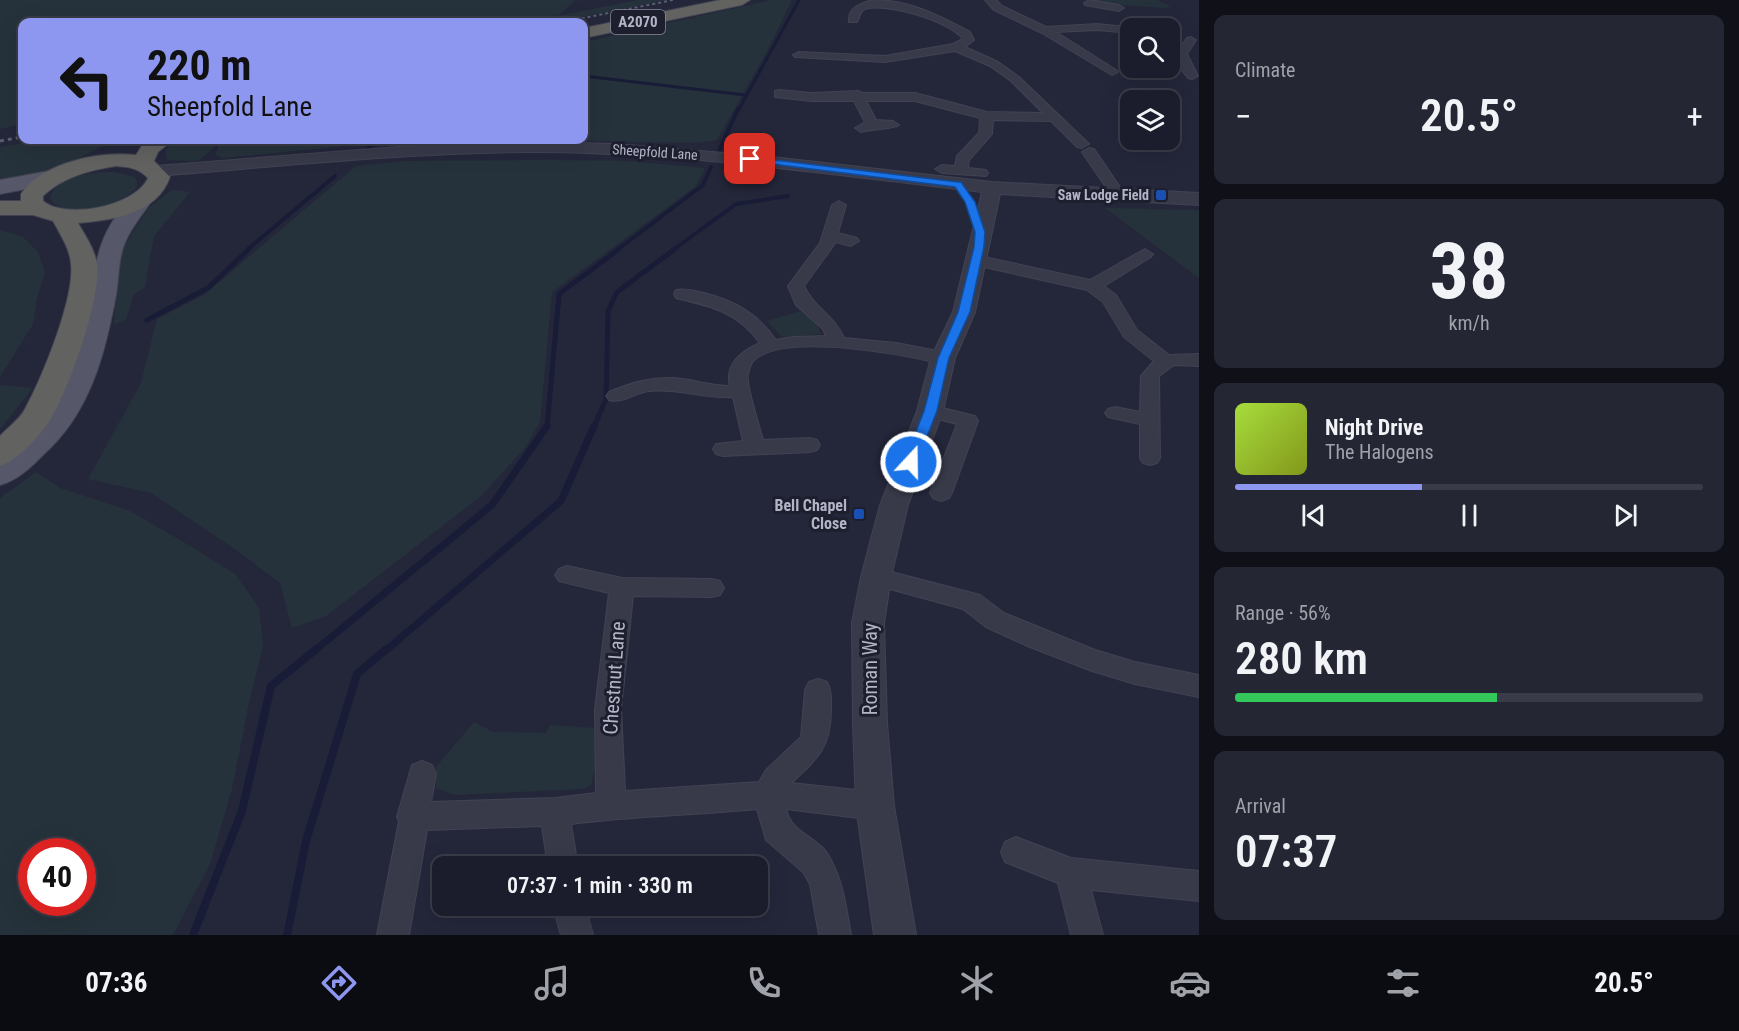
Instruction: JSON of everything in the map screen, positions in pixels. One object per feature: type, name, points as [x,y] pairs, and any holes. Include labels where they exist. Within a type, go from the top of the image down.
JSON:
[{"type":"highway","name":"A2070","points":[[588,32],[742,0]]},
{"type":"highway","points":[[37,208],[32,202],[32,194],[49,178],[82,166],[128,144]]},
{"type":"highway","points":[[0,208],[37,208],[62,216],[95,215],[128,206],[148,181],[150,148],[157,144]]},
{"type":"highway","points":[[82,166],[114,161],[148,181]]},
{"type":"highway","points":[[0,455],[38,415],[75,322],[84,264],[75,238],[62,216]]},
{"type":"main road","points":[[0,187],[49,178]]},
{"type":"main road","points":[[0,474],[34,447],[66,409],[103,294],[107,261],[115,239],[148,181]]},
{"type":"street","points":[[990,0],[998,8],[1044,30],[1102,64],[1114,67]]},
{"type":"street","points":[[799,55],[885,59],[956,46],[966,43],[969,37],[909,3],[891,1],[873,3],[858,8],[853,20]]},
{"type":"street","points":[[1089,3],[1119,8]]},
{"type":"street","points":[[1097,27],[1092,19],[1102,6]]},
{"type":"street","points":[[1044,30],[1097,27],[1120,29]]},
{"type":"street","points":[[1180,70],[1189,72],[1182,50],[1190,40]]},
{"type":"street","points":[[816,56],[818,42]]},
{"type":"street","points":[[956,46],[1000,69],[1056,117],[1085,148],[1119,196]]},
{"type":"street","points":[[780,93],[812,97],[858,95],[925,98],[987,116],[1056,117]]},
{"type":"street","points":[[858,95],[867,126],[893,125]]},
{"type":"street","points":[[987,116],[985,134],[962,159],[960,178],[970,202],[978,246],[1094,286],[1110,300],[1130,333],[1165,361]]},
{"type":"street","name":"Sheepfold Lane","points":[[148,181],[169,183],[255,165],[438,150],[539,147],[615,149],[960,178],[1119,196],[1199,199]]},
{"type":"street","points":[[942,169],[960,178]]},
{"type":"street","name":"Roman Way","points":[[895,935],[876,806],[870,723],[868,623],[876,577],[894,504],[930,411],[944,358],[964,312],[978,246],[990,205],[987,181]]},
{"type":"street","points":[[837,341],[831,327],[802,301],[796,286],[826,246],[839,205]]},
{"type":"street","points":[[830,237],[851,241]]},
{"type":"street","points":[[1094,286],[1144,251],[1164,259]]},
{"type":"street","points":[[682,294],[723,294],[752,320],[771,346]]},
{"type":"street","points":[[755,447],[737,367],[742,359],[771,346],[837,341],[909,350],[944,358]]},
{"type":"street","points":[[1150,458],[1150,376],[1155,367],[1165,361],[1180,358],[1199,360]]},
{"type":"street","points":[[616,396],[644,385],[674,384],[719,392],[741,391]]},
{"type":"street","points":[[930,411],[968,421],[940,493]]},
{"type":"street","points":[[1115,413],[1150,420]]},
{"type":"street","points":[[723,448],[810,445]]},
{"type":"street","points":[[567,575],[622,586],[712,588]]},
{"type":"street","points":[[876,577],[971,602],[1004,624],[1092,660],[1135,673],[1199,686]]},
{"type":"street","name":"Chestnut Lane","points":[[611,805],[608,710],[622,586]]},
{"type":"street","points":[[818,690],[817,724],[812,744],[795,764],[775,778],[770,794],[776,830],[814,861],[825,879],[835,935]]},
{"type":"street","points":[[393,935],[412,817],[422,774]]},
{"type":"street","points":[[412,817],[555,812],[611,805],[684,802],[770,794],[876,806]]},
{"type":"street","points":[[555,812],[561,856]]},
{"type":"street","points":[[1016,852],[1071,873],[1199,886]]},
{"type":"street","points":[[1071,873],[1087,935]]},
{"type":"street","points":[[572,916],[577,935]]},
{"type":"shaded area","points":[[0,0],[576,0],[558,16],[638,0],[667,0],[577,18],[18,18],[18,125],[0,129]]},
{"type":"shaded area","points":[[772,0],[792,0],[766,53],[717,140],[694,143],[588,141],[588,41]]},
{"type":"shaded area","points":[[1086,0],[1157,0],[1171,6],[1166,8],[1115,5]]},
{"type":"shaded area","points":[[18,144],[108,144],[43,175],[0,181],[0,147]]},
{"type":"shaded area","points":[[174,144],[219,144],[198,161],[167,160],[165,149]]},
{"type":"shaded area","points":[[220,144],[366,144],[223,158],[215,155]]},
{"type":"shaded area","points":[[407,161],[628,161],[705,168],[695,187],[552,292],[540,422],[524,449],[481,496],[326,616],[292,628],[280,583],[236,550],[151,493],[88,479],[141,383],[157,319],[204,295],[356,166]]},
{"type":"shaded area","points":[[115,172],[134,177],[137,187],[130,194],[107,205],[93,209],[67,209],[57,205],[50,198],[60,184],[69,179],[88,174]]},
{"type":"shaded area","points":[[172,190],[190,192],[154,236],[145,287],[134,294],[126,319],[114,325],[118,256],[148,208]]},
{"type":"shaded area","points":[[1105,208],[1199,210],[1199,278]]},
{"type":"shaded area","points":[[0,230],[23,237],[38,252],[45,272],[33,324],[0,377]]},
{"type":"shaded area","points":[[801,311],[816,322],[821,334],[782,337],[767,321]]},
{"type":"shaded area","points":[[0,385],[33,388],[0,429]]},
{"type":"shaded area","points":[[36,472],[60,488],[130,511],[235,574],[259,608],[263,646],[249,702],[232,789],[210,864],[173,935],[0,935],[0,498]]},
{"type":"shaded area","points":[[474,722],[493,732],[546,733],[550,725],[595,728],[597,760],[591,785],[582,789],[455,795],[436,788],[436,767]]},
{"type":"waterway","points":[[738,111],[799,0]]},
{"type":"waterway","points":[[588,76],[745,95]]},
{"type":"waterway","points":[[717,155],[738,109]]},
{"type":"waterway","points":[[366,150],[373,144]]},
{"type":"waterway","points":[[617,250],[703,185],[711,167]]},
{"type":"waterway","points":[[247,250],[335,176]]},
{"type":"waterway","points":[[673,250],[736,204],[788,196]]},
{"type":"waterway","points":[[147,320],[208,288],[249,249]]},
{"type":"waterway","points":[[547,427],[559,294],[619,249]]},
{"type":"waterway","points":[[594,427],[606,399],[608,311],[617,292],[675,249]]},
{"type":"waterway","points":[[313,652],[492,505],[547,426]]},
{"type":"waterway","points":[[384,652],[561,501],[594,426]]},
{"type":"waterway","points":[[193,935],[242,811],[271,686],[315,650]]},
{"type":"waterway","points":[[287,935],[306,841],[357,674],[385,650]]},
{"type":"railway","points":[[584,18],[673,0]]},
{"type":"railway","points":[[0,141],[18,138]]},
{"type":"place","name":"Saw Lodge Field","points":[[1161,195]]},
{"type":"place","name":"Bell Chapel Close","points":[[859,514]]},
{"type":"route","points":[[750,159],[958,184],[970,202],[980,232],[979,247],[964,312],[944,358],[930,411],[911,462]]}]
